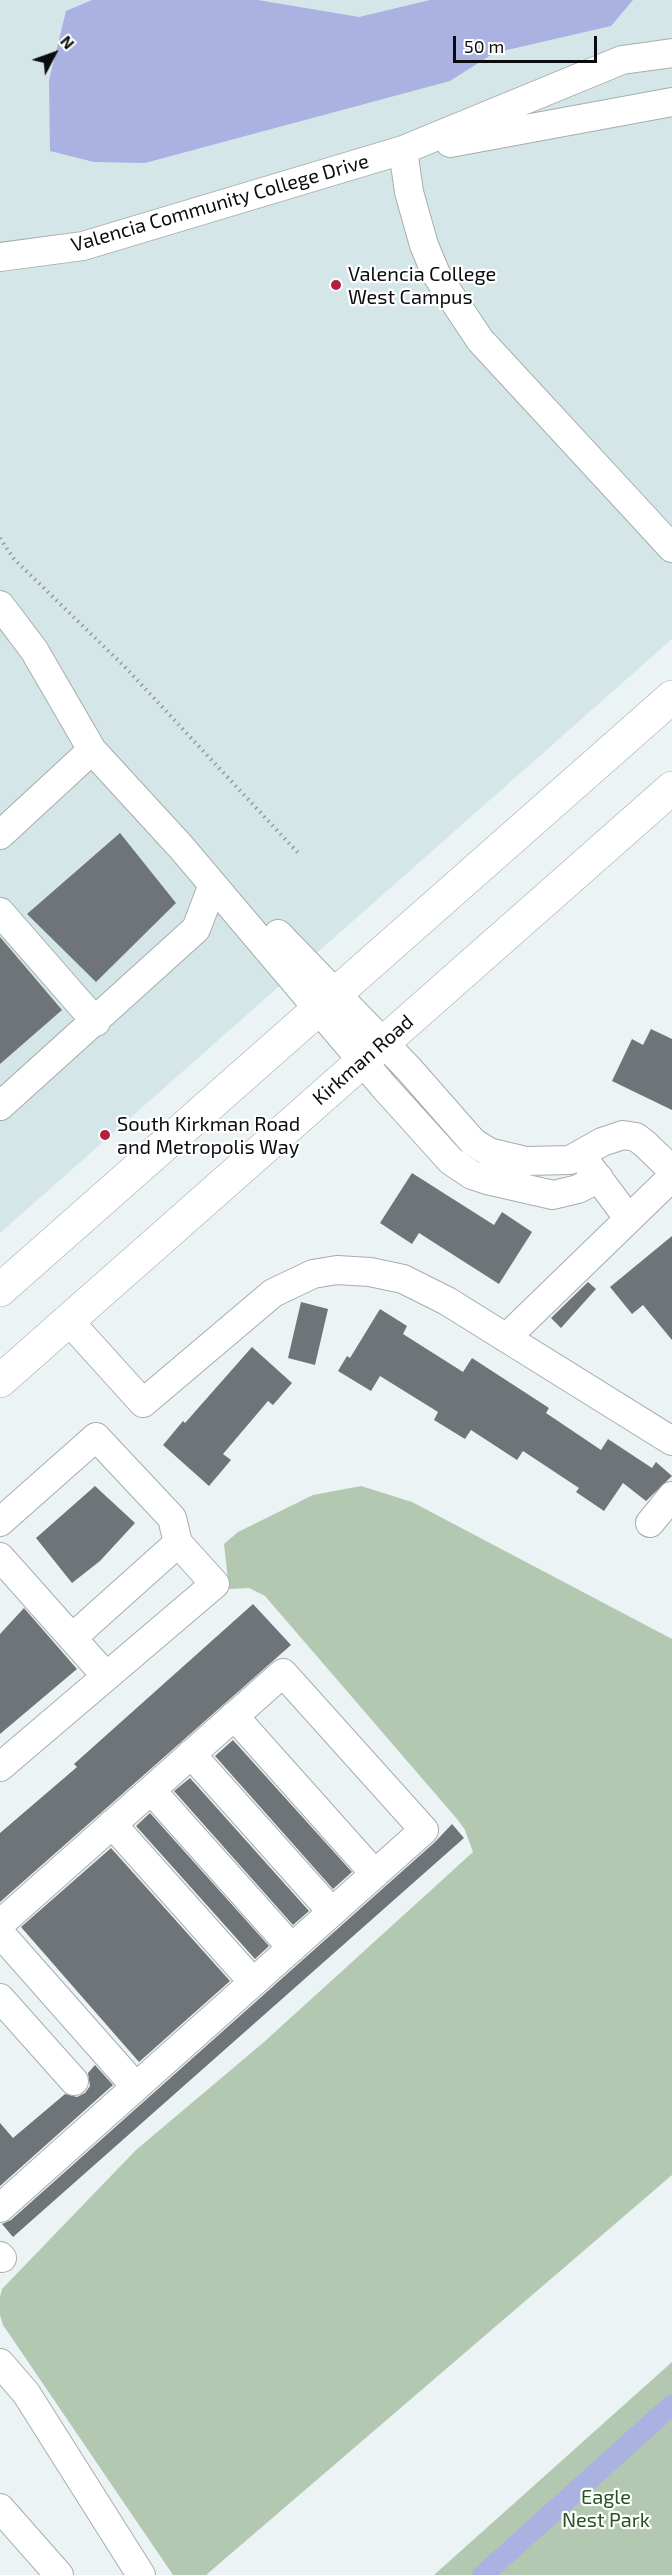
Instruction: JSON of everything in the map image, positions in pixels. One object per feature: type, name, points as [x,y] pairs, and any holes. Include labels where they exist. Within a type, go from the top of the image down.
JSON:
[{"type":"main road","points":[[0,1290],[672,697]]},
{"type":"main road","name":"Kirkman Road","points":[[0,1380],[672,788]]},
{"type":"street","name":"Valencia Community College Drive","points":[[0,257],[83,246],[403,150],[622,60],[672,53]]},
{"type":"street","name":"Valencia Community College Drive","points":[[403,150],[672,102]]},
{"type":"street","points":[[403,150],[409,192],[423,245],[436,274],[480,340],[672,548]]},
{"type":"street","points":[[0,605],[34,650],[92,750],[181,847],[248,929],[327,1002]]},
{"type":"street","points":[[4,822],[92,750]]},
{"type":"street","points":[[181,847],[223,875],[327,1002],[372,1052],[451,1161],[480,1177],[553,1195],[578,1189],[599,1178]]},
{"type":"street","points":[[0,1106],[96,1022],[196,928],[212,887]]},
{"type":"street","points":[[0,912],[96,1022]]},
{"type":"street","points":[[196,928],[212,926],[248,929]]},
{"type":"street","points":[[372,1052],[473,1142],[489,1152],[526,1161],[570,1160],[602,1142],[623,1135],[636,1137],[672,1170]]},
{"type":"street","points":[[451,1161],[473,1142]]},
{"type":"street","points":[[581,1154],[628,1218]]},
{"type":"street","points":[[506,1338],[672,1177]]},
{"type":"street","points":[[68,1320],[143,1403],[273,1293],[321,1273],[337,1270],[370,1272],[403,1279],[447,1301],[672,1441]]},
{"type":"street","points":[[0,1522],[96,1437],[172,1518],[178,1544],[215,1584],[0,1767]]},
{"type":"street","points":[[650,1523],[672,1496]]},
{"type":"street","points":[[72,1638],[178,1544]]},
{"type":"street","points":[[0,1557],[106,1676]]},
{"type":"street","points":[[0,1924],[282,1673],[424,1830],[0,2208]]},
{"type":"street","points":[[234,1716],[375,1874]]},
{"type":"street","points":[[191,1754],[332,1912]]},
{"type":"street","points":[[150,1790],[292,1948]]},
{"type":"street","points":[[112,1824],[253,1982]]},
{"type":"street","points":[[0,1933],[136,2087]]},
{"type":"street","points":[[5,2013],[74,2081]]},
{"type":"street","points":[[0,2362],[26,2393],[141,2575]]},
{"type":"street","points":[[0,2508],[59,2575]]},
{"type":"path","points":[[0,538],[14,559],[125,667],[300,855]]},
{"type":"shaded area","name":"Valencia College West Campus","points":[[0,0],[672,0],[672,639],[0,1233]]},
{"type":"green space","points":[[361,1486],[412,1502],[672,1639],[672,2175],[206,2575],[173,2575],[3,2325],[0,2315],[0,2297],[2,2289],[136,2150],[264,2042],[473,1852],[465,1830],[457,1819],[265,1596],[249,1588],[229,1589],[224,1544],[238,1532],[313,1495]]},
{"type":"green space","name":"Eagle Nest Park","points":[[672,2362],[672,2575],[434,2575]]},
{"type":"water","points":[[92,0],[258,0],[359,17],[430,0],[633,0],[611,26],[494,53],[450,81],[145,163],[94,162],[50,151],[49,80],[66,11]]},
{"type":"building","points":[[120,833],[176,903],[96,982],[27,914]]},
{"type":"building","points":[[0,937],[62,1010],[0,1064]]},
{"type":"building","points":[[651,1029],[672,1039],[672,1110],[612,1081],[632,1039],[643,1045]]},
{"type":"building","points":[[412,1173],[494,1225],[502,1212],[532,1232],[499,1284],[419,1233],[412,1244],[380,1223]]},
{"type":"building","points":[[672,1236],[672,1340],[643,1305],[632,1314],[610,1287]]},
{"type":"building","points":[[588,1282],[596,1289],[561,1328],[551,1318]]},
{"type":"building","points":[[301,1302],[328,1309],[315,1365],[288,1358]]},
{"type":"building","points":[[380,1309],[407,1326],[403,1334],[463,1372],[472,1358],[549,1408],[546,1413],[601,1450],[608,1439],[652,1468],[656,1462],[672,1476],[646,1501],[623,1483],[604,1511],[576,1492],[579,1488],[523,1451],[517,1460],[471,1430],[465,1439],[434,1420],[438,1412],[380,1376],[371,1391],[338,1371],[347,1356],[350,1358]]},
{"type":"building","points":[[252,1347],[292,1383],[273,1405],[268,1401],[223,1454],[231,1460],[209,1486],[163,1445]]},
{"type":"building","points":[[95,1486],[135,1523],[100,1561],[72,1583],[36,1538]]},
{"type":"building","points":[[253,1604],[291,1645],[0,1902],[0,1833],[77,1767],[74,1764]]},
{"type":"building","points":[[24,1608],[77,1669],[0,1734],[0,1634]]},
{"type":"building","points":[[233,1740],[352,1872],[333,1889],[215,1756]]},
{"type":"building","points":[[190,1778],[309,1911],[293,1925],[174,1791]]},
{"type":"building","points":[[150,1813],[269,1946],[255,1959],[136,1826]]},
{"type":"building","points":[[452,1824],[464,1838],[13,2237],[2,2224],[11,2220],[435,1842]]},
{"type":"building","points":[[111,1848],[230,1981],[139,2062],[21,1927]]},
{"type":"building","points":[[95,2065],[113,2085],[0,2186],[0,2123],[13,2138],[65,2094],[77,2097],[85,2093],[90,2086],[88,2073]]},
{"type":"waterway","points":[[483,2575],[672,2405]]},
{"type":"place","name":"Valencia College West Campus","points":[[336,285]]},
{"type":"place","name":"South Kirkman Road and Metropolis Way","points":[[105,1135]]}]
